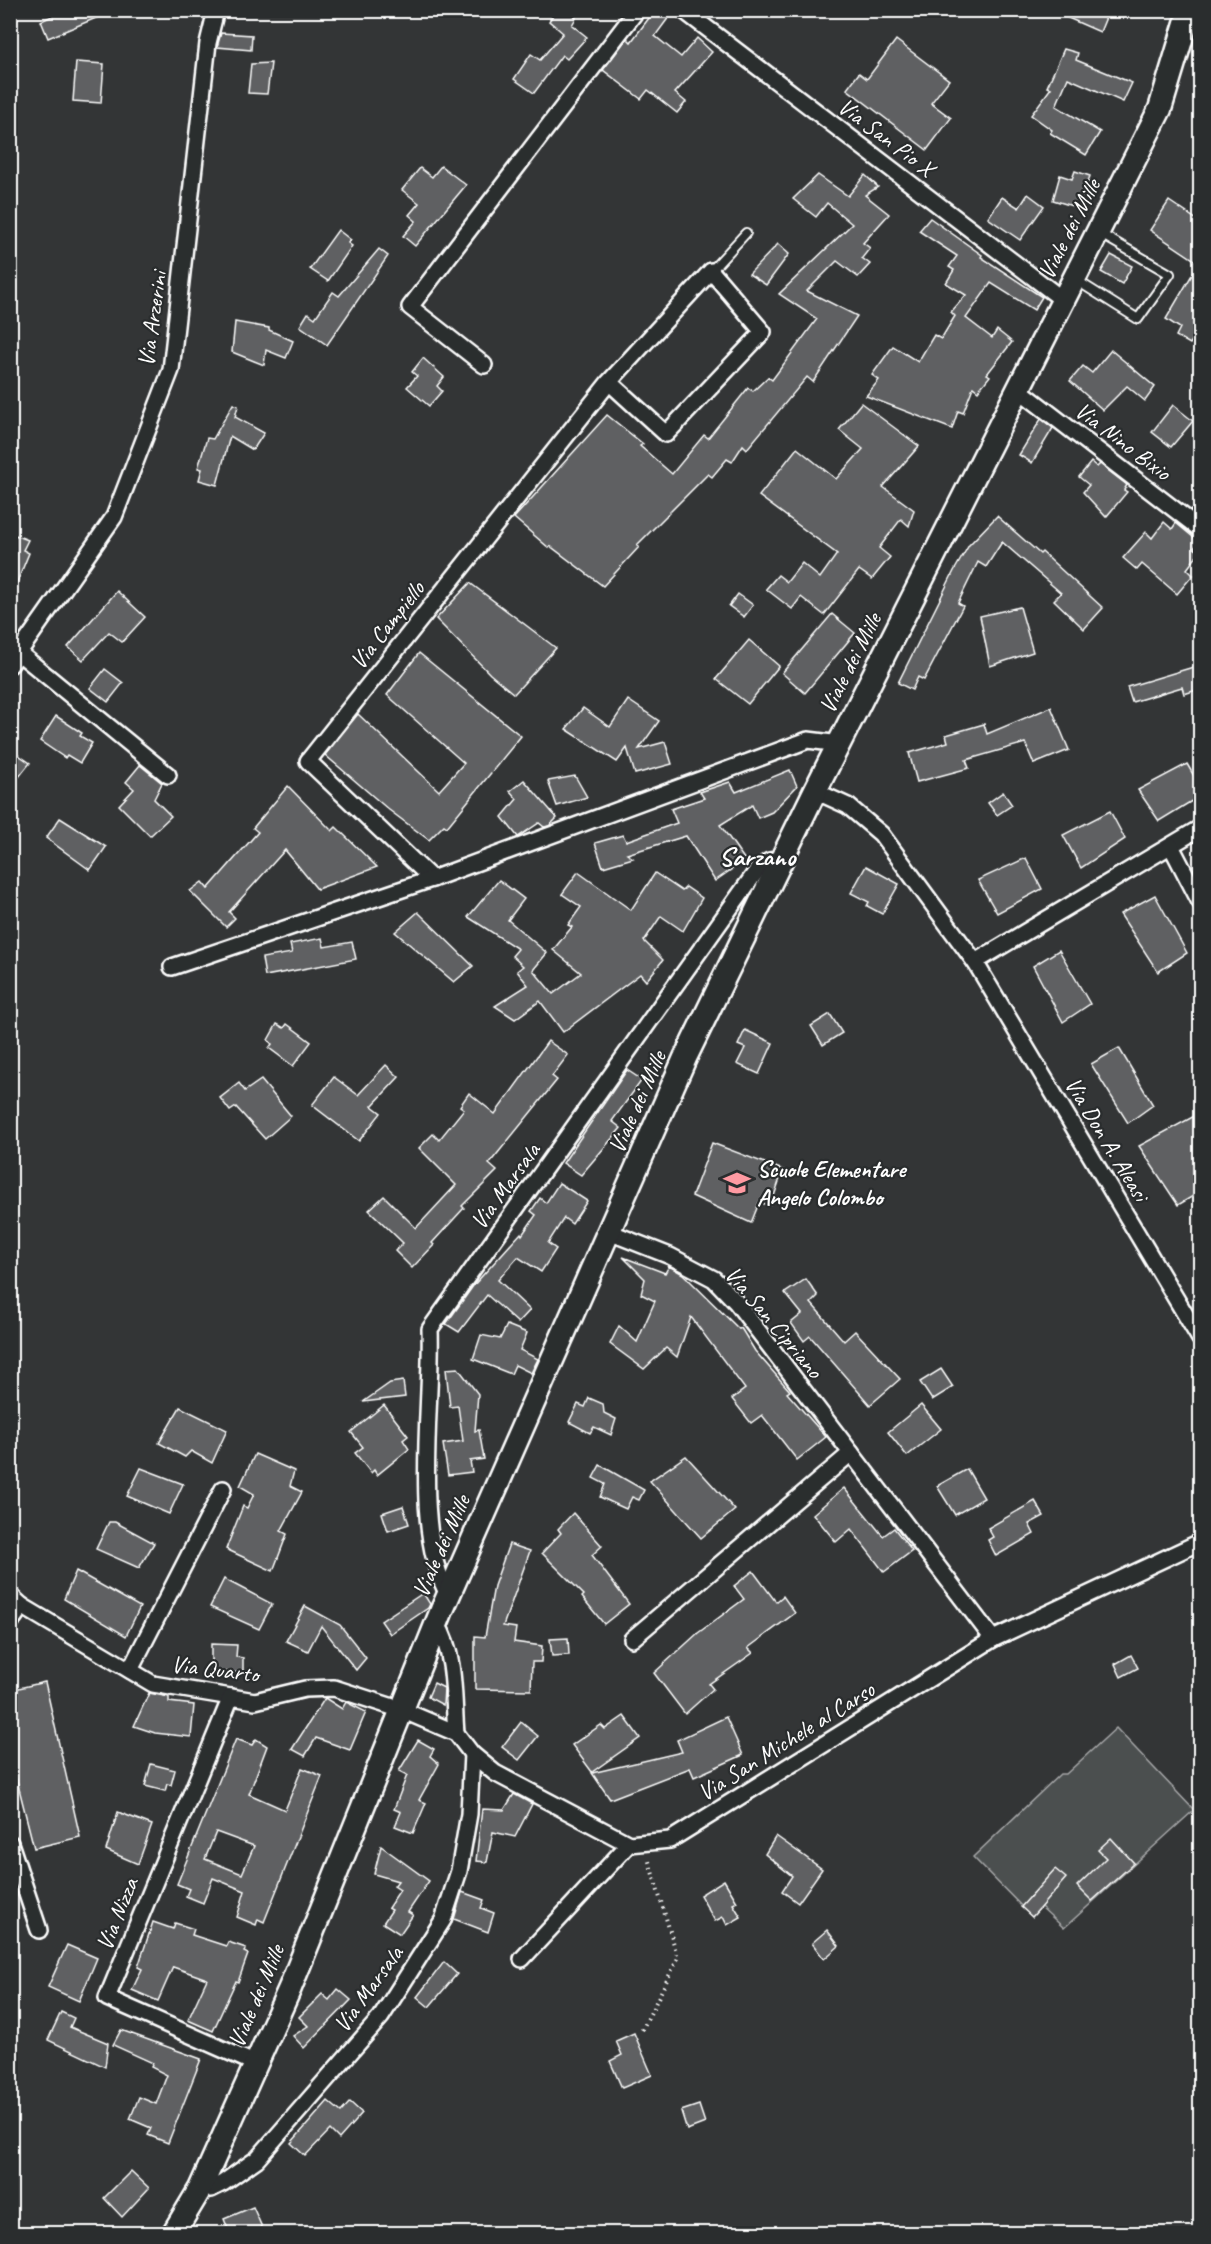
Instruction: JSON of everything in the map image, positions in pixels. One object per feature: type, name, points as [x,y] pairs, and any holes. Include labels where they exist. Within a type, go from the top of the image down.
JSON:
[{"type":"main road","name":"Viale dei Mille","points":[[173,2234],[200,2189],[290,1988],[437,1624],[685,1058],[814,791],[840,744],[1160,109],[1190,10]]},
{"type":"street","name":"Via Arzerini","points":[[15,659],[114,517],[171,370],[208,43],[216,10]]},
{"type":"street","points":[[484,365],[410,307],[637,10]]},
{"type":"street","name":"Via San Pio X","points":[[683,10],[1063,300]]},
{"type":"street","points":[[609,382],[666,434],[763,332],[711,271]]},
{"type":"street","name":"Via Campiello","points":[[432,879],[308,761],[609,382],[711,271]]},
{"type":"street","name":"Via Nino Bixio","points":[[1018,389],[1200,529]]},
{"type":"street","points":[[15,659],[168,775]]},
{"type":"street","points":[[172,967],[432,879],[808,740],[840,744]]},
{"type":"street","name":"Via Don A. Aleasi","points":[[814,791],[848,806],[881,834],[975,962],[1200,1339]]},
{"type":"street","points":[[975,962],[1200,828]]},
{"type":"street","points":[[1171,846],[1200,902]]},
{"type":"street","name":"Via Marsala","points":[[449,1596],[434,1563],[426,1495],[432,1372],[430,1329],[758,869],[769,861],[781,859]]},
{"type":"street","name":"Via San Cipriano","points":[[609,1232],[670,1256],[714,1279],[736,1302],[993,1640]]},
{"type":"street","points":[[632,1639],[851,1453]]},
{"type":"street","name":"Via Quarto","points":[[130,1670],[223,1489]]},
{"type":"street","name":"Via San Michele al Carso","points":[[636,1844],[670,1840],[993,1640],[1200,1542]]},
{"type":"street","name":"Via Quarto","points":[[10,1623],[16,1600],[153,1684],[255,1701],[305,1689],[334,1688],[402,1710]]},
{"type":"street","points":[[437,1624],[446,1638],[450,1659],[456,1733]]},
{"type":"street","name":"Via Nizza","points":[[231,1697],[107,1998],[256,2064]]},
{"type":"street","points":[[402,1710],[456,1733],[472,1754],[495,1773],[636,1844],[522,1959]]},
{"type":"street","name":"Via Marsala","points":[[200,2189],[212,2189],[257,2159],[381,2017],[443,1920],[459,1871],[469,1814],[472,1754]]},
{"type":"street","points":[[10,1843],[39,1930]]},
{"type":"lane","points":[[1074,279],[1138,319],[1170,274],[1098,232]]},
{"type":"lane","points":[[711,271],[746,233]]},
{"type":"path","points":[[636,1844],[678,1958],[642,2030]]},
{"type":"shaded area","points":[[1116,1728],[1194,1810],[1064,1928],[1041,1907],[1032,1917],[973,1857],[1060,1774],[1066,1774]]},
{"type":"building","points":[[66,10],[113,11],[48,38],[41,21]]},
{"type":"building","points":[[556,10],[567,10],[576,18],[572,25],[587,37],[567,59],[562,55],[534,93],[514,79],[531,54],[540,60],[563,33],[549,21]]},
{"type":"building","points":[[655,10],[661,10],[669,17],[655,36],[681,57],[697,38],[712,52],[675,93],[686,102],[677,113],[648,90],[641,99],[603,70],[627,38],[631,42]]},
{"type":"building","points":[[1050,10],[1109,10],[1100,32]]},
{"type":"building","points":[[221,33],[252,35],[251,50],[217,47]]},
{"type":"building","points":[[896,40],[949,80],[931,103],[951,118],[927,150],[847,89],[859,73],[867,79]]},
{"type":"building","points":[[1064,49],[1078,53],[1076,60],[1132,83],[1123,102],[1068,78],[1056,106],[1100,132],[1086,155],[1050,133],[1052,130],[1031,115],[1051,88],[1047,87]]},
{"type":"building","points":[[76,62],[104,64],[101,103],[73,101]]},
{"type":"building","points":[[271,63],[267,94],[248,93],[251,64]]},
{"type":"building","points":[[441,166],[466,185],[415,246],[403,236],[416,221],[409,215],[419,203],[402,190],[420,168],[432,177]]},
{"type":"building","points":[[1075,171],[1090,176],[1079,208],[1053,200],[1060,175],[1072,179]]},
{"type":"building","points":[[818,175],[848,196],[865,175],[878,187],[865,195],[889,214],[863,243],[870,248],[862,258],[870,264],[858,277],[837,261],[807,291],[857,316],[813,382],[807,377],[747,449],[743,445],[732,462],[727,459],[712,477],[708,474],[637,545],[639,547],[603,586],[550,546],[549,548],[514,518],[607,415],[643,444],[640,446],[672,474],[704,435],[708,438],[748,388],[753,391],[768,377],[772,380],[817,319],[779,294],[852,224],[827,203],[816,217],[793,199]]},
{"type":"building","points":[[1028,194],[1044,206],[1020,240],[988,218],[1002,197],[1019,208]]},
{"type":"building","points":[[1169,201],[1200,222],[1200,339],[1195,336],[1190,344],[1176,336],[1180,328],[1166,319],[1199,263],[1150,230]]},
{"type":"building","points":[[930,218],[982,255],[981,257],[1042,297],[1034,310],[991,283],[966,318],[992,338],[997,330],[1012,342],[987,374],[990,376],[978,391],[973,387],[963,413],[958,411],[952,429],[866,396],[879,380],[872,375],[893,346],[918,362],[934,335],[941,339],[955,316],[951,312],[966,295],[946,283],[954,270],[949,267],[957,256],[919,231]]},
{"type":"building","points":[[338,230],[351,240],[348,243],[352,246],[328,281],[310,269]]},
{"type":"building","points":[[778,244],[789,254],[766,285],[749,274]]},
{"type":"building","points":[[379,249],[388,256],[327,345],[300,326],[308,313],[315,318],[333,292],[339,296]]},
{"type":"building","points":[[1111,255],[1132,266],[1122,284],[1101,272]]},
{"type":"building","points":[[235,322],[269,328],[293,341],[286,358],[266,350],[264,365],[232,352]]},
{"type":"building","points":[[1111,350],[1155,387],[1145,401],[1127,386],[1103,410],[1070,381],[1083,366],[1092,373]]},
{"type":"building","points":[[423,358],[444,377],[437,386],[442,391],[429,406],[407,387],[417,376],[412,372]]},
{"type":"building","points":[[861,403],[919,446],[883,487],[914,510],[909,526],[901,519],[879,548],[890,557],[872,579],[859,570],[824,615],[801,597],[792,609],[766,589],[778,575],[787,582],[802,563],[820,578],[837,554],[759,496],[797,448],[836,479],[863,449],[839,430]]},
{"type":"building","points":[[233,404],[238,406],[235,417],[264,433],[253,450],[230,436],[217,485],[199,480],[202,469],[198,468],[207,438],[213,439]]},
{"type":"building","points":[[1173,405],[1193,421],[1171,447],[1152,432]]},
{"type":"building","points":[[1041,419],[1053,428],[1032,463],[1019,455]]},
{"type":"building","points":[[1091,462],[1097,467],[1100,464],[1127,485],[1124,490],[1127,492],[1106,517],[1083,492],[1089,485],[1079,477]]},
{"type":"building","points":[[997,516],[1040,554],[1042,552],[1103,608],[1084,629],[1054,600],[1061,593],[1002,542],[986,567],[978,562],[958,603],[963,606],[924,680],[918,677],[912,690],[898,683],[969,545]]},
{"type":"building","points":[[1164,522],[1172,529],[1176,523],[1199,542],[1194,548],[1200,552],[1187,569],[1193,575],[1177,594],[1142,564],[1137,570],[1123,558],[1146,532],[1152,538]]},
{"type":"building","points":[[10,533],[28,540],[23,550],[29,553],[11,597]]},
{"type":"building","points":[[470,583],[556,648],[514,694],[490,674],[436,619]]},
{"type":"building","points":[[117,591],[145,617],[122,642],[109,632],[83,660],[68,647]]},
{"type":"building","points":[[738,594],[753,605],[744,617],[729,606]]},
{"type":"building","points":[[1020,607],[1033,652],[990,666],[980,616]]},
{"type":"building","points":[[832,614],[855,633],[805,693],[782,673]]},
{"type":"building","points":[[749,640],[779,666],[748,704],[716,679]]},
{"type":"building","points":[[419,653],[521,736],[447,827],[444,825],[429,840],[389,810],[325,755],[358,714],[439,791],[464,763],[387,695]]},
{"type":"building","points":[[1200,665],[1200,689],[1184,694],[1182,687],[1132,702],[1127,687]]},
{"type":"building","points":[[105,669],[123,683],[108,702],[90,688]]},
{"type":"building","points":[[628,700],[659,721],[639,749],[665,742],[672,764],[635,774],[627,748],[617,762],[566,729],[583,708],[610,727]]},
{"type":"building","points":[[1051,707],[1069,750],[1034,764],[1025,743],[966,760],[969,768],[917,782],[909,753],[948,742],[946,735],[984,724],[987,734]]},
{"type":"building","points":[[56,716],[82,733],[80,736],[92,743],[80,763],[67,755],[65,758],[40,741]]},
{"type":"building","points":[[10,749],[30,763],[10,788]]},
{"type":"building","points":[[1187,764],[1200,786],[1200,796],[1159,821],[1138,790]]},
{"type":"building","points":[[140,765],[162,783],[154,799],[171,816],[150,836],[119,805],[134,789],[126,782]]},
{"type":"building","points":[[790,770],[797,786],[772,812],[758,818],[752,805],[720,825],[745,860],[715,881],[686,836],[627,854],[633,858],[603,867],[595,843],[623,835],[626,841],[677,823],[671,809],[704,798],[700,792],[730,782],[736,792]]},
{"type":"building","points":[[575,776],[587,797],[557,806],[548,781]]},
{"type":"building","points":[[524,780],[557,818],[549,826],[544,827],[539,823],[518,837],[502,817],[517,799],[510,791]]},
{"type":"building","points":[[288,786],[332,831],[336,827],[377,867],[317,889],[285,850],[229,912],[235,918],[226,927],[190,891],[202,882],[208,889],[258,832],[253,828]]},
{"type":"building","points":[[1003,792],[1012,805],[997,815],[988,803]]},
{"type":"building","points":[[1110,811],[1125,839],[1081,868],[1063,835]]},
{"type":"building","points":[[60,818],[106,847],[90,870],[46,838]]},
{"type":"building","points":[[1026,858],[1042,889],[997,913],[978,880]]},
{"type":"building","points":[[866,866],[899,884],[882,914],[867,906],[869,902],[851,893]]},
{"type":"building","points":[[578,872],[631,910],[655,873],[682,891],[686,887],[702,898],[683,931],[661,916],[644,941],[663,960],[646,981],[640,974],[563,1032],[540,1001],[515,1019],[495,1006],[528,985],[517,971],[523,966],[512,956],[518,949],[468,917],[499,880],[524,899],[508,920],[547,953],[533,970],[553,994],[581,973],[553,950],[572,927],[568,925],[581,907],[562,894]]},
{"type":"building","points":[[1155,895],[1187,953],[1158,972],[1120,914]]},
{"type":"building","points":[[418,912],[473,966],[454,982],[395,932]]},
{"type":"building","points":[[322,938],[324,947],[352,942],[356,959],[265,976],[262,958],[292,953],[290,944]]},
{"type":"building","points":[[1059,950],[1090,1004],[1063,1022],[1033,966]]},
{"type":"building","points":[[830,1014],[842,1033],[823,1045],[811,1026]]},
{"type":"building","points":[[277,1024],[284,1028],[287,1024],[311,1042],[293,1066],[269,1048],[272,1044],[268,1040]]},
{"type":"building","points":[[745,1030],[773,1043],[759,1074],[737,1064],[745,1048],[738,1045]]},
{"type":"building","points":[[548,1041],[568,1055],[552,1076],[557,1080],[489,1164],[497,1171],[462,1206],[464,1208],[412,1268],[395,1251],[403,1243],[369,1210],[384,1196],[416,1228],[456,1185],[419,1148],[433,1134],[439,1140],[464,1109],[460,1106],[469,1093],[495,1114]]},
{"type":"building","points":[[1119,1048],[1153,1105],[1128,1123],[1091,1064]]},
{"type":"building","points":[[386,1065],[399,1077],[372,1106],[381,1113],[359,1141],[312,1105],[334,1077],[358,1095]]},
{"type":"building","points":[[627,1070],[642,1080],[612,1121],[621,1128],[581,1175],[563,1163]]},
{"type":"building","points":[[261,1080],[291,1116],[265,1139],[236,1107],[230,1111],[220,1098],[239,1083],[245,1091]]},
{"type":"building","points":[[1200,1113],[1200,1192],[1178,1205],[1139,1146]]},
{"type":"building","name":"Scuole Elementare Angelo Colombo","points":[[712,1143],[783,1170],[771,1205],[759,1203],[751,1223],[692,1196]]},
{"type":"building","points":[[559,1183],[587,1201],[572,1224],[564,1218],[548,1243],[556,1249],[541,1272],[518,1257],[498,1280],[530,1310],[518,1323],[487,1295],[459,1332],[446,1324],[473,1286],[521,1233],[522,1235],[536,1215],[531,1211],[540,1198],[546,1203]]},
{"type":"building","points":[[623,1257],[665,1273],[669,1266],[683,1274],[739,1329],[741,1328],[755,1351],[790,1391],[787,1393],[826,1437],[797,1460],[762,1415],[751,1423],[732,1399],[745,1389],[691,1317],[677,1357],[666,1348],[644,1369],[610,1344],[619,1326],[637,1342],[655,1301],[641,1294],[645,1279]]},
{"type":"building","points":[[806,1279],[818,1296],[811,1303],[844,1341],[855,1331],[900,1379],[870,1405],[810,1336],[804,1341],[791,1323],[802,1314],[785,1293]]},
{"type":"building","points":[[507,1325],[527,1333],[520,1350],[538,1359],[531,1373],[515,1365],[511,1374],[473,1359],[481,1335],[500,1339]]},
{"type":"building","points":[[458,1368],[478,1394],[475,1431],[479,1430],[484,1459],[470,1461],[472,1472],[448,1475],[443,1444],[463,1441],[458,1406],[450,1407],[446,1369]]},
{"type":"building","points":[[941,1369],[953,1387],[932,1400],[920,1382]]},
{"type":"building","points":[[403,1381],[405,1397],[363,1402],[390,1383]]},
{"type":"building","points":[[589,1398],[603,1404],[604,1413],[616,1419],[611,1435],[594,1427],[590,1433],[569,1422],[578,1404],[585,1407]]},
{"type":"building","points":[[384,1405],[408,1436],[403,1440],[409,1449],[377,1475],[374,1470],[371,1473],[355,1453],[363,1447],[351,1432]]},
{"type":"building","points":[[921,1405],[941,1429],[907,1456],[888,1432]]},
{"type":"building","points":[[180,1407],[227,1430],[212,1463],[191,1451],[185,1457],[159,1443]]},
{"type":"building","points":[[255,1454],[294,1471],[290,1486],[302,1492],[281,1531],[287,1534],[273,1571],[226,1549],[243,1506],[247,1508],[254,1494],[240,1486]]},
{"type":"building","points":[[686,1456],[735,1510],[701,1538],[650,1481]]},
{"type":"building","points":[[600,1465],[644,1490],[639,1500],[632,1497],[626,1509],[600,1497],[605,1484],[593,1478]]},
{"type":"building","points":[[141,1468],[183,1484],[169,1514],[127,1496]]},
{"type":"building","points":[[967,1469],[984,1498],[955,1515],[937,1486]]},
{"type":"building","points":[[844,1488],[883,1536],[894,1528],[912,1551],[884,1572],[851,1529],[836,1542],[813,1514]]},
{"type":"building","points":[[1035,1501],[1044,1516],[1029,1524],[1034,1534],[996,1556],[988,1540],[993,1537],[988,1528]]},
{"type":"building","points":[[403,1506],[409,1524],[388,1531],[382,1513]]},
{"type":"building","points":[[573,1513],[602,1546],[592,1555],[629,1604],[604,1624],[582,1597],[584,1595],[542,1553],[561,1533],[558,1529]]},
{"type":"building","points":[[109,1522],[115,1522],[154,1543],[139,1568],[96,1549]]},
{"type":"building","points":[[509,1544],[530,1551],[503,1626],[516,1628],[514,1642],[542,1646],[541,1662],[532,1662],[531,1690],[475,1689],[475,1636],[485,1637],[494,1586]]},
{"type":"building","points":[[76,1571],[140,1607],[126,1636],[64,1599]]},
{"type":"building","points":[[753,1571],[776,1602],[783,1596],[795,1613],[748,1648],[753,1653],[709,1684],[713,1689],[685,1714],[654,1673],[698,1633],[744,1599],[734,1586]]},
{"type":"building","points":[[224,1579],[272,1604],[259,1629],[210,1607]]},
{"type":"building","points":[[423,1593],[430,1604],[428,1608],[390,1634],[381,1621]]},
{"type":"building","points":[[305,1606],[340,1625],[366,1658],[356,1670],[321,1626],[308,1651],[286,1641]]},
{"type":"building","points":[[568,1638],[569,1655],[552,1656],[550,1639]]},
{"type":"building","points":[[211,1644],[237,1645],[236,1657],[243,1658],[243,1673],[211,1671]]},
{"type":"building","points":[[1131,1655],[1138,1668],[1121,1677],[1115,1664]]},
{"type":"building","points":[[45,1682],[80,1837],[34,1848],[10,1753],[10,1690]]},
{"type":"building","points":[[434,1683],[444,1688],[443,1705],[428,1697]]},
{"type":"building","points":[[149,1693],[169,1697],[169,1702],[194,1705],[191,1737],[155,1733],[134,1726]]},
{"type":"building","points":[[325,1698],[342,1709],[346,1702],[366,1712],[350,1750],[316,1738],[305,1756],[292,1749]]},
{"type":"building","points":[[624,1716],[640,1738],[592,1772],[572,1745],[601,1725],[605,1729]]},
{"type":"building","points":[[726,1717],[743,1755],[694,1777],[690,1768],[610,1799],[592,1773],[682,1752],[677,1740]]},
{"type":"building","points":[[521,1722],[538,1736],[519,1760],[502,1747]]},
{"type":"building","points":[[236,1739],[252,1745],[256,1739],[267,1746],[249,1794],[285,1810],[302,1768],[322,1776],[264,1922],[258,1919],[256,1925],[237,1917],[245,1891],[213,1878],[203,1903],[186,1896],[189,1889],[177,1884]],"holes":[[[216,1832],[254,1846],[242,1874],[205,1859]]]},
{"type":"building","points":[[418,1740],[434,1749],[430,1756],[439,1764],[419,1800],[426,1803],[413,1833],[395,1826],[401,1812],[394,1809],[407,1775],[399,1771]]},
{"type":"building","points":[[151,1764],[175,1770],[171,1785],[167,1784],[165,1791],[145,1786]]},
{"type":"building","points":[[514,1794],[532,1804],[515,1837],[493,1832],[487,1862],[476,1861],[482,1809],[504,1810]]},
{"type":"building","points":[[118,1812],[152,1825],[138,1864],[106,1850]]},
{"type":"building","points":[[776,1836],[822,1869],[798,1903],[782,1891],[792,1876],[765,1854]]},
{"type":"building","points":[[1111,1838],[1134,1863],[1092,1901],[1077,1886],[1106,1858],[1098,1850]]},
{"type":"building","points":[[381,1846],[429,1881],[408,1912],[413,1915],[400,1934],[383,1923],[392,1910],[388,1908],[400,1890],[394,1886],[398,1881],[374,1874]]},
{"type":"building","points":[[1055,1869],[1066,1878],[1032,1917],[1021,1907]]},
{"type":"building","points":[[724,1880],[737,1902],[733,1904],[741,1917],[727,1925],[723,1917],[715,1921],[700,1895]]},
{"type":"building","points":[[462,1892],[484,1900],[481,1908],[494,1913],[488,1932],[454,1919]]},
{"type":"building","points":[[153,1922],[173,1929],[175,1923],[194,1929],[192,1935],[226,1946],[228,1942],[246,1948],[244,1952],[248,1954],[238,1982],[236,1981],[213,2031],[188,2020],[207,1979],[173,1967],[158,2001],[132,1990],[142,1969],[138,1967]]},
{"type":"building","points":[[827,1930],[839,1946],[824,1959],[812,1943]]},
{"type":"building","points":[[67,1945],[97,1958],[79,2001],[48,1987]]},
{"type":"building","points":[[444,1962],[457,1974],[429,2007],[417,1997]]},
{"type":"building","points":[[338,1989],[351,2000],[304,2048],[293,2036],[308,2026],[299,2017],[322,1994],[329,2000]]},
{"type":"building","points":[[61,2012],[74,2018],[70,2027],[108,2043],[105,2067],[48,2040]]},
{"type":"building","points":[[121,2030],[201,2059],[168,2143],[148,2135],[151,2128],[130,2119],[139,2097],[156,2104],[167,2075],[151,2067],[153,2063],[113,2045]]},
{"type":"building","points":[[634,2033],[652,2075],[622,2088],[610,2061],[622,2055],[616,2041]]},
{"type":"building","points":[[328,2101],[341,2112],[350,2102],[362,2113],[339,2139],[330,2130],[305,2156],[291,2143]]},
{"type":"building","points":[[699,2105],[705,2123],[687,2130],[681,2111]]},
{"type":"building","points":[[131,2171],[149,2188],[122,2217],[104,2198]]},
{"type":"building","points":[[253,2207],[265,2234],[230,2234],[224,2219]]},
{"type":"place","name":"Scuole Elementare Angelo Colombo","points":[[737,1183]]},
{"type":"district","name":"Sarzano","points":[[757,856]]}]
